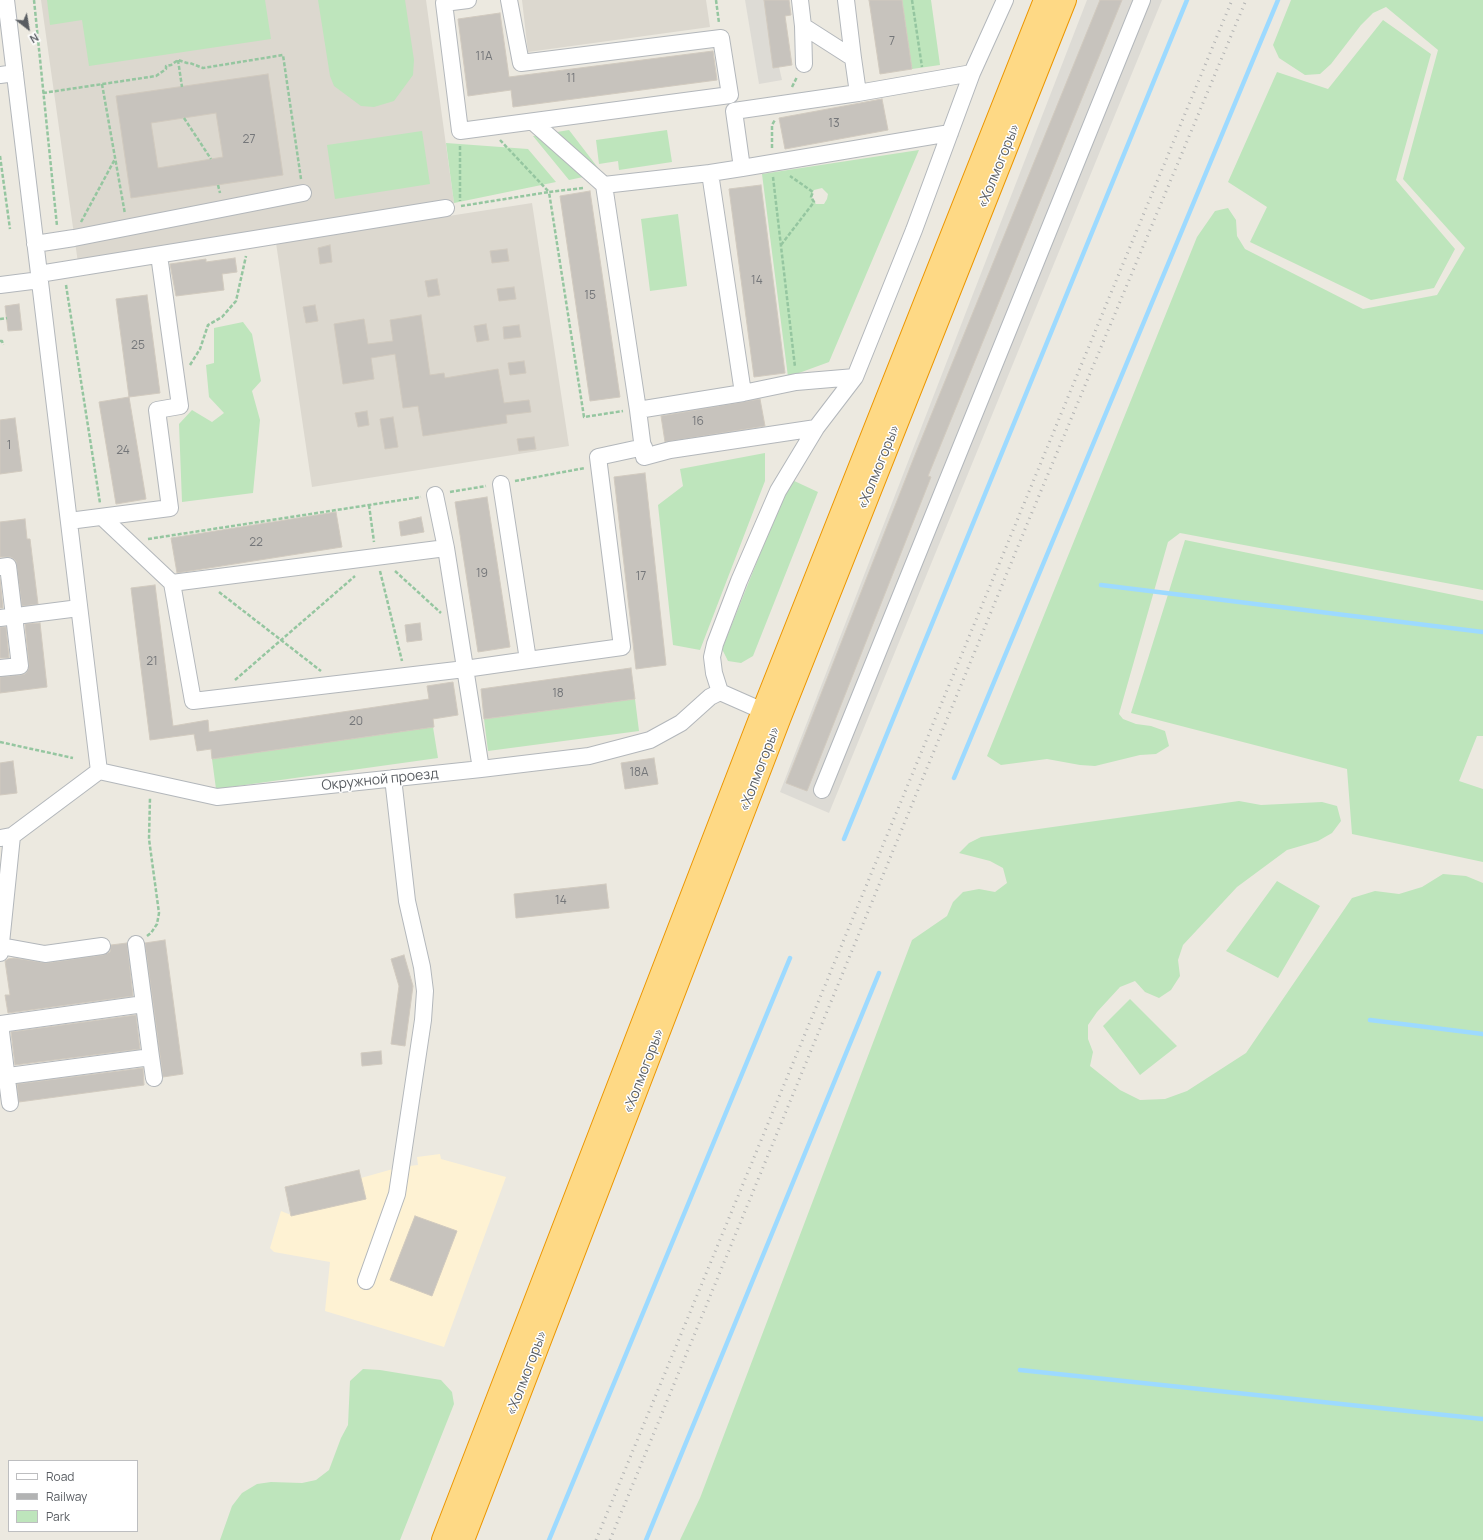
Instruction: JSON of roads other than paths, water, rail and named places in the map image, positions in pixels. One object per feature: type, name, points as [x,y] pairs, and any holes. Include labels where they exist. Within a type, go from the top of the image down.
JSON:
[{"type":"highway","name":"«Холмогоры»","points":[[443,1540],[763,711],[1045,0]]},
{"type":"highway","name":"«Холмогоры»","points":[[463,1540],[780,717],[1065,0]]},
{"type":"street","points":[[6,0],[8,74],[36,244],[99,771],[6,837],[1,950],[45,954],[102,946]]},
{"type":"street","points":[[468,0],[444,3],[460,131],[730,95]]},
{"type":"street","points":[[509,0],[521,63],[721,38],[742,168]]},
{"type":"street","points":[[800,0],[803,26],[804,64]]},
{"type":"street","points":[[846,0],[858,93]]},
{"type":"street","points":[[763,711],[720,692],[714,673],[712,656],[715,644],[778,490],[816,428],[855,377],[914,230],[972,72],[1005,0]]},
{"type":"street","points":[[822,790],[1142,0]]},
{"type":"street","points":[[803,26],[853,58]]},
{"type":"street","points":[[734,111],[858,93],[972,72]]},
{"type":"street","points":[[533,122],[604,185],[644,447],[644,457],[670,450],[816,428]]},
{"type":"street","points":[[604,185],[710,173],[950,133]]},
{"type":"street","points":[[710,173],[744,392]]},
{"type":"street","points":[[36,244],[74,238],[303,189]]},
{"type":"street","points":[[0,285],[159,254],[446,208]]},
{"type":"street","points":[[69,521],[170,508],[157,410],[180,406],[159,254]]},
{"type":"street","points":[[638,410],[796,382],[855,377]]},
{"type":"street","points":[[102,516],[172,583],[193,701],[465,669],[622,647],[598,457],[644,447]]},
{"type":"street","points":[[501,484],[528,660]]},
{"type":"street","points":[[435,495],[446,548],[481,769]]},
{"type":"street","points":[[172,583],[446,548]]},
{"type":"street","points":[[0,567],[8,566],[7,617],[20,666],[0,668]]},
{"type":"street","points":[[7,617],[79,608]]},
{"type":"street","name":"Окружной проезд","points":[[99,771],[217,797],[589,756],[650,740],[681,723],[710,697],[720,692]]},
{"type":"street","points":[[366,1281],[397,1194],[424,1020],[425,991],[422,967],[407,901],[393,778]]},
{"type":"street","points":[[136,944],[154,1078]]},
{"type":"street","points":[[10,1103],[3,1077],[0,1024],[144,1004]]},
{"type":"street","points":[[3,1077],[151,1057]]},
{"type":"waterway","points":[[844,839],[1187,0]]},
{"type":"waterway","points":[[954,778],[1278,0]]},
{"type":"waterway","points":[[1101,585],[1483,632]]},
{"type":"waterway","points":[[549,1540],[790,958]]},
{"type":"waterway","points":[[646,1540],[879,973]]},
{"type":"waterway","points":[[1370,1020],[1483,1034]]},
{"type":"waterway","points":[[1020,1370],[1483,1419]]},
{"type":"railway","points":[[596,1540],[1232,0]]},
{"type":"railway","points":[[610,1540],[1028,522],[1246,0]]}]
